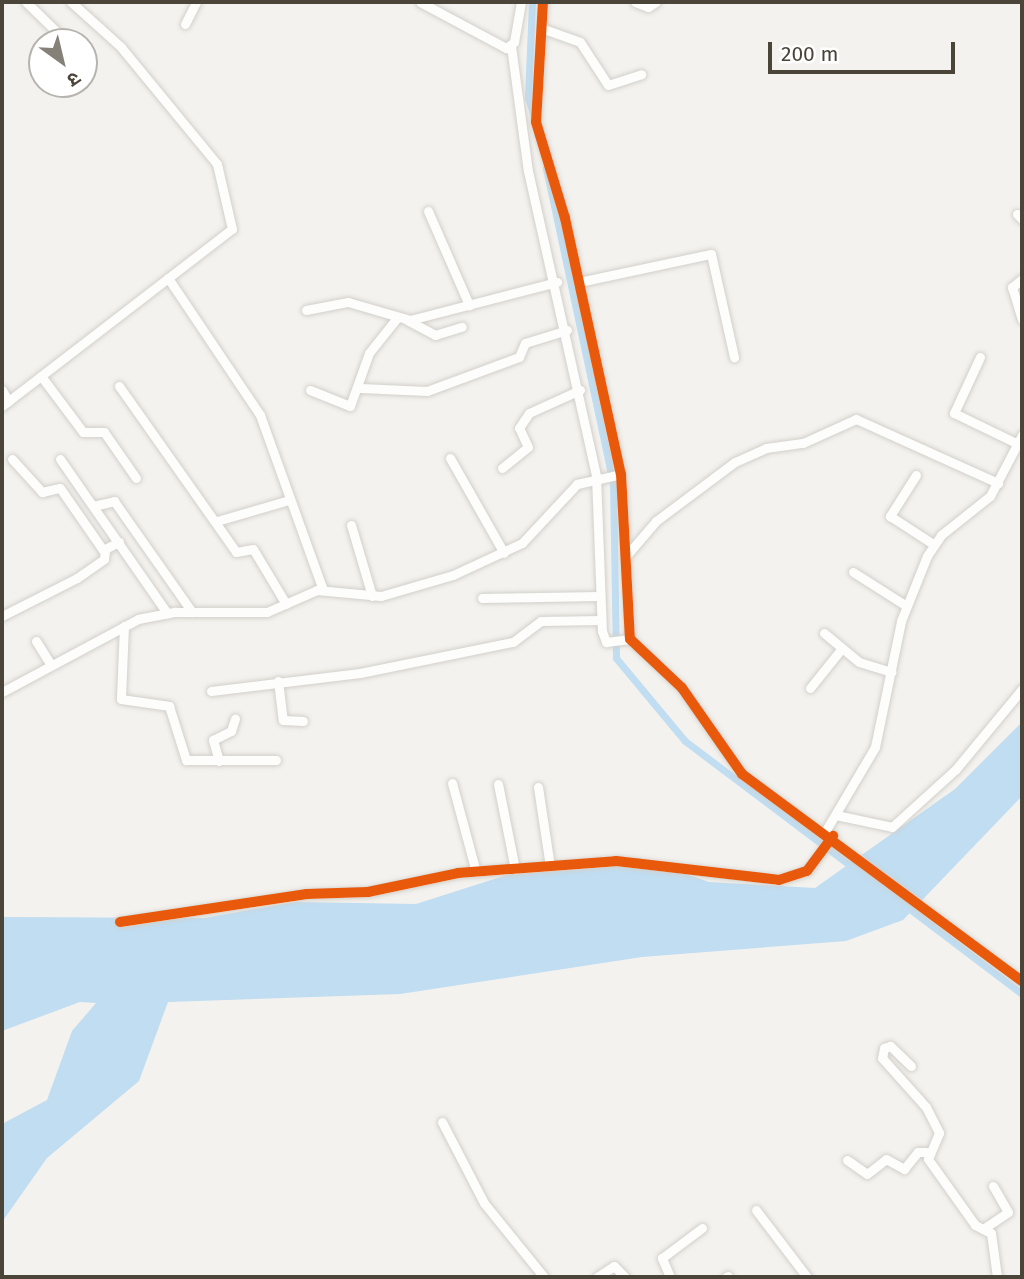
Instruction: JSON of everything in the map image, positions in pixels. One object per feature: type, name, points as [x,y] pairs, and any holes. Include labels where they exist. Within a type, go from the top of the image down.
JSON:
[{"type":"street","points":[[26,2],[52,28]]},
{"type":"street","points":[[2,390],[5,403],[232,229],[220,170],[115,41],[71,2]]},
{"type":"street","points":[[185,24],[196,2]]},
{"type":"street","points":[[420,2],[486,40],[511,46]]},
{"type":"street","points":[[521,2],[511,46],[528,171],[557,282],[580,390],[609,475],[599,596],[601,620],[614,642],[630,639]]},
{"type":"street","points":[[543,2],[536,122],[579,282],[609,475],[626,556],[630,639],[682,688],[742,774],[831,835],[920,908],[1022,981]]},
{"type":"street","points":[[635,2],[648,7],[656,2]]},
{"type":"street","points":[[541,28],[580,42],[608,85],[641,74]]},
{"type":"street","points":[[428,211],[469,305]]},
{"type":"street","points":[[579,282],[711,254],[734,357]]},
{"type":"street","points":[[168,278],[260,415],[323,590]]},
{"type":"street","points":[[1022,279],[1013,287],[1022,320]]},
{"type":"street","points":[[306,310],[348,302],[396,319],[407,320],[557,282]]},
{"type":"street","points":[[310,390],[348,407],[360,388],[369,353],[396,319]]},
{"type":"street","points":[[407,320],[435,335],[462,327]]},
{"type":"street","points":[[360,388],[427,391],[519,357],[525,342],[568,330]]},
{"type":"street","points":[[120,922],[307,894],[368,892],[476,872],[550,866],[630,861],[779,880],[807,871],[831,835],[836,815],[875,747],[905,605],[933,544],[998,483],[1019,439],[954,414],[980,357]]},
{"type":"street","points":[[41,376],[83,432],[104,432],[136,478]]},
{"type":"street","points":[[119,386],[217,521],[236,552],[255,550],[286,604]]},
{"type":"street","points":[[502,468],[526,450],[519,428],[529,412],[580,390]]},
{"type":"street","points":[[626,556],[656,521],[736,462],[766,448],[803,443],[856,419],[998,483]]},
{"type":"street","points":[[450,458],[504,553]]},
{"type":"street","points":[[2,616],[77,578],[104,559],[105,551],[60,488],[42,492],[12,459]]},
{"type":"street","points":[[60,459],[167,613]]},
{"type":"street","points":[[2,692],[124,626],[167,613],[267,612],[323,590],[372,596],[453,575],[504,553],[536,531],[576,484],[609,475]]},
{"type":"street","points":[[916,475],[890,516],[933,544]]},
{"type":"street","points":[[217,521],[289,499]]},
{"type":"street","points":[[93,506],[114,501],[192,612]]},
{"type":"street","points":[[351,525],[372,596]]},
{"type":"street","points":[[105,551],[119,542]]},
{"type":"street","points":[[853,572],[905,605]]},
{"type":"street","points":[[482,598],[494,593],[599,596]]},
{"type":"street","points":[[211,691],[360,673],[513,642],[541,621],[601,620]]},
{"type":"street","points":[[124,626],[121,699],[169,706],[186,760],[276,760]]},
{"type":"street","points":[[824,633],[842,648],[891,672]]},
{"type":"street","points":[[36,641],[51,665]]},
{"type":"street","points":[[810,688],[842,648]]},
{"type":"street","points":[[278,681],[284,721],[303,721]]},
{"type":"street","points":[[836,815],[892,827],[956,769],[1022,689]]},
{"type":"street","points":[[219,761],[213,740],[231,731],[235,719]]},
{"type":"street","points":[[452,783],[476,872]]},
{"type":"street","points":[[498,783],[515,869]]},
{"type":"street","points":[[538,787],[550,866]]},
{"type":"street","points":[[911,1066],[886,1045],[882,1058],[926,1107],[939,1133],[926,1152]]},
{"type":"street","points":[[442,1122],[484,1203],[544,1277]]},
{"type":"street","points":[[847,1160],[870,1173],[883,1160],[901,1170],[918,1152],[926,1152]]},
{"type":"street","points":[[926,1152],[987,1230],[997,1277]]},
{"type":"street","points":[[987,1230],[1008,1212],[993,1186]]},
{"type":"street","points":[[756,1210],[807,1277]]},
{"type":"street","points":[[670,1277],[662,1258],[702,1228]]},
{"type":"street","points":[[597,1277],[614,1266],[625,1277]]},
{"type":"water","points":[[1022,722],[1022,796],[903,920],[846,941],[642,957],[400,994],[168,1002],[139,1081],[47,1158],[2,1222],[2,1124],[47,1100],[72,1031],[96,1003],[80,1002],[2,1031],[2,917],[204,918],[295,902],[416,904],[538,865],[639,858],[709,882],[815,888],[955,789]]},
{"type":"waterway","points":[[532,2],[528,98],[535,119]]},
{"type":"waterway","points":[[546,168],[613,484],[616,658],[685,741],[855,869]]},
{"type":"waterway","points":[[907,907],[1022,994]]},
{"type":"cycle path","points":[[543,2],[536,122],[565,218],[621,474],[630,639],[682,688],[742,774],[1022,981]]},
{"type":"cycle path","points":[[120,922],[307,894],[368,892],[458,873],[616,861],[779,880],[807,871],[833,836]]}]
